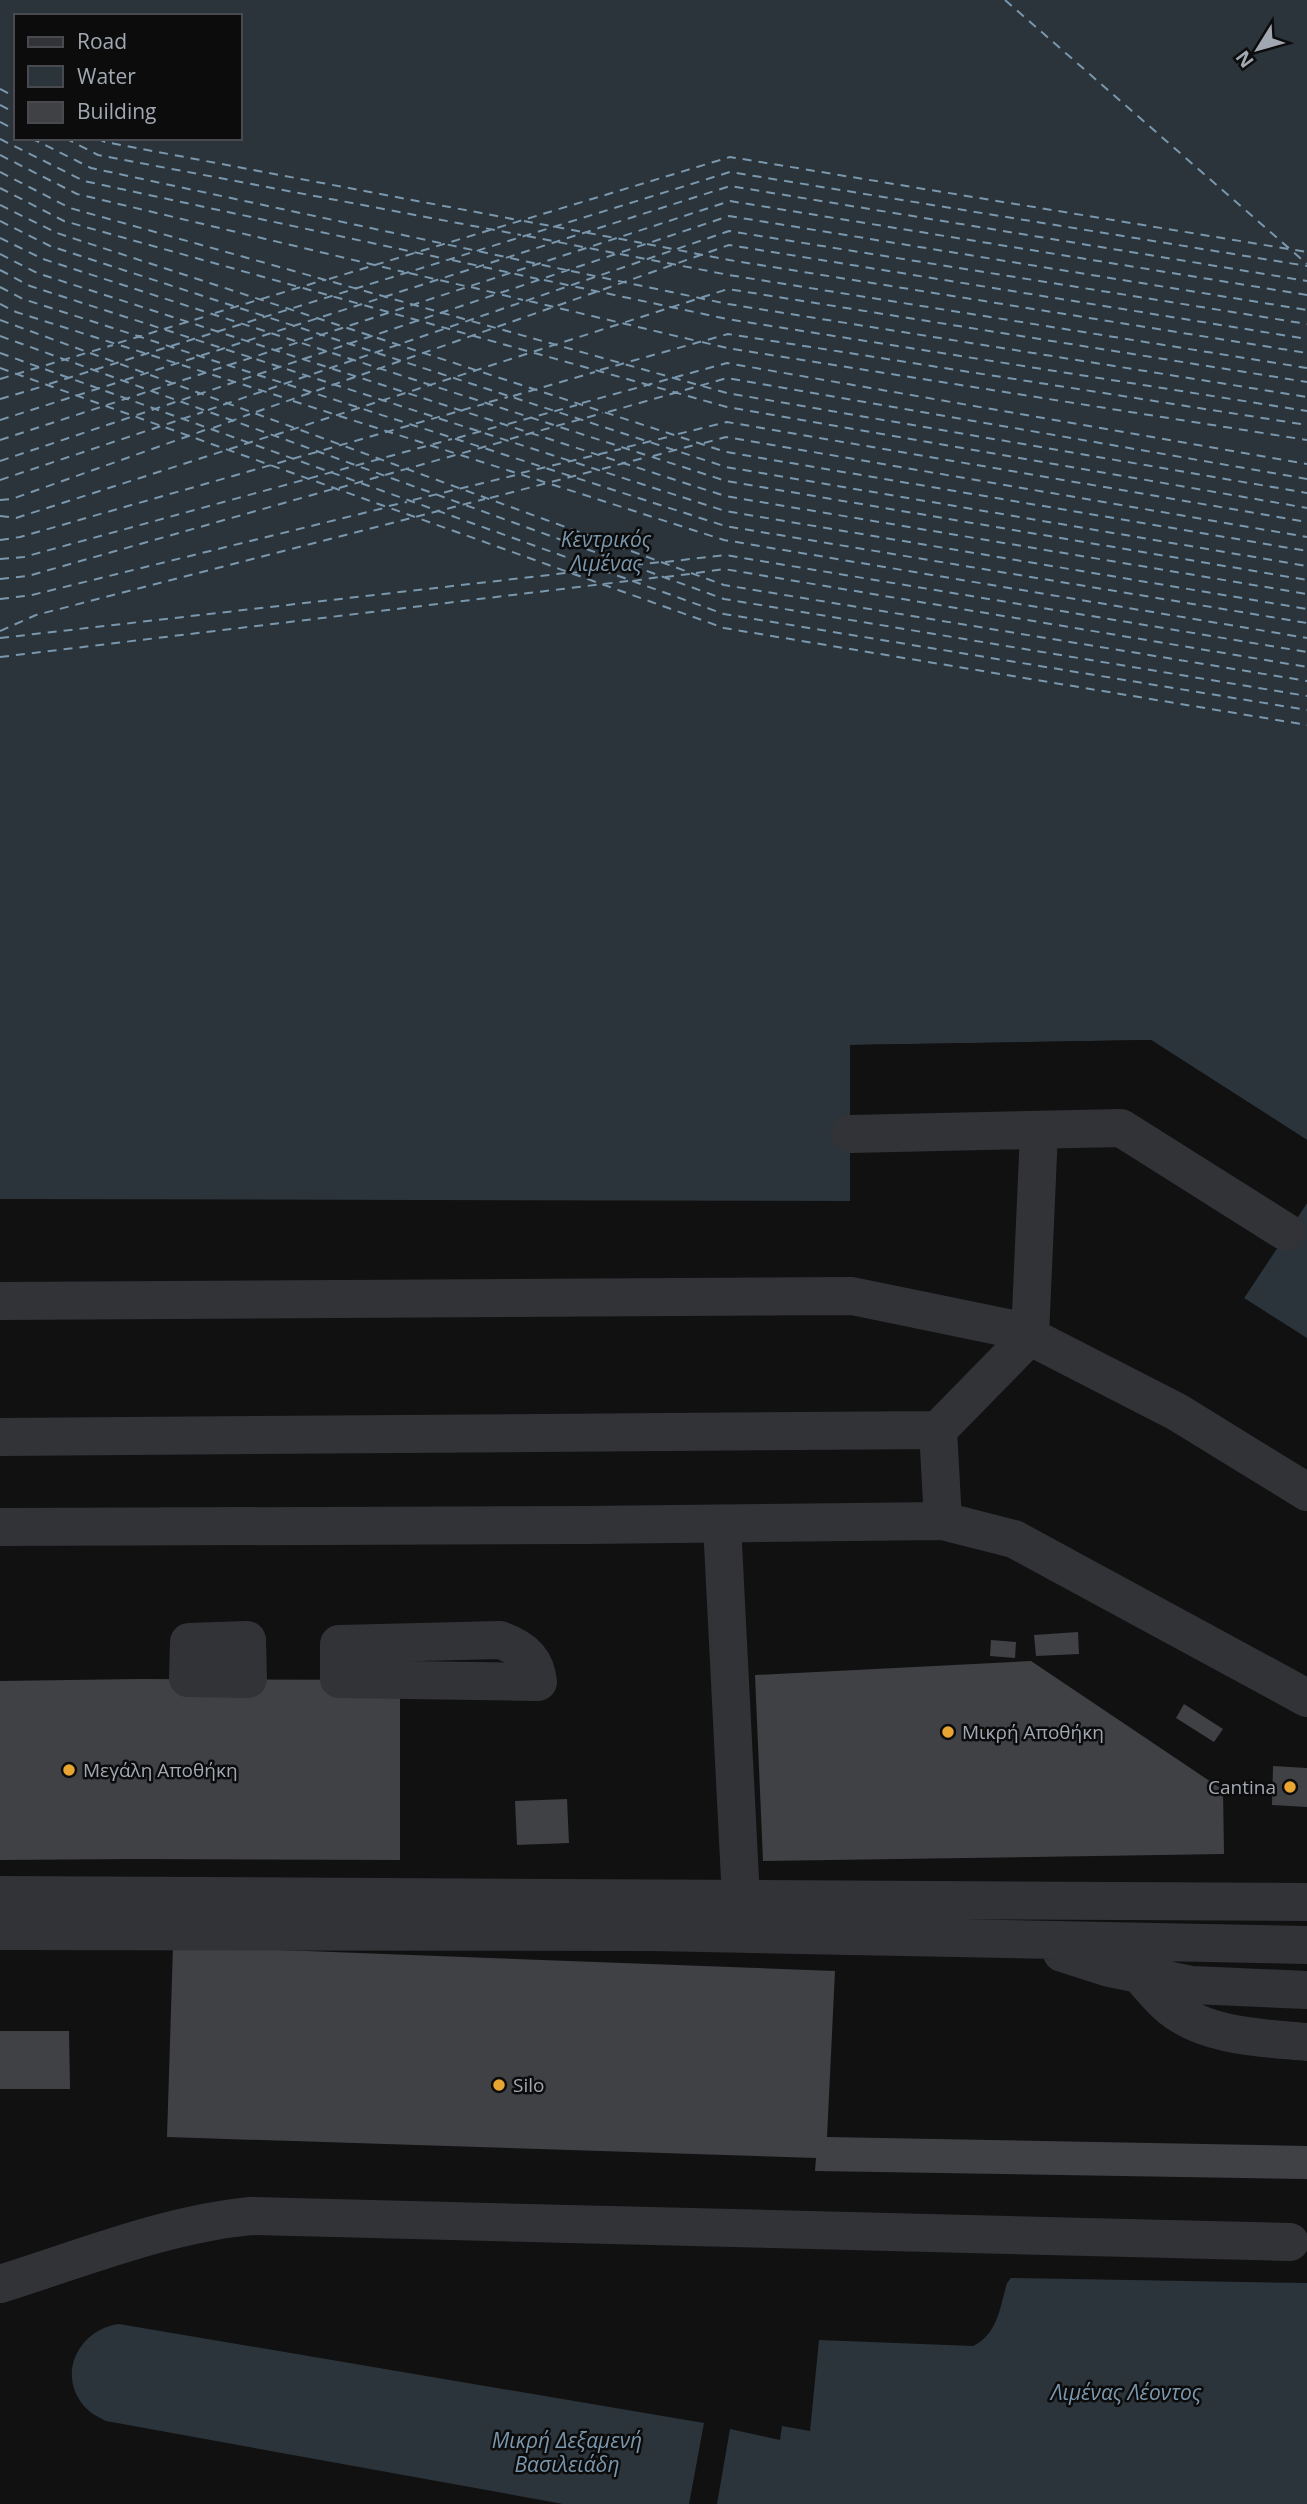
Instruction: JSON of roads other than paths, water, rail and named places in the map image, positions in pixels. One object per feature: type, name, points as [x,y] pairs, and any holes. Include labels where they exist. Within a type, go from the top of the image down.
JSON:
[{"type":"street","points":[[850,1134],[1039,1132],[1121,1128],[1286,1232]]},
{"type":"street","points":[[0,1437],[938,1430],[1030,1336],[1039,1132]]},
{"type":"street","points":[[0,1301],[852,1296],[1017,1330],[1177,1412],[1307,1492]]},
{"type":"street","points":[[938,1430],[943,1521]]},
{"type":"street","points":[[0,1527],[943,1521],[1014,1539],[1307,1698]]},
{"type":"street","points":[[722,1524],[741,1899]]},
{"type":"street","points":[[0,1895],[1307,1902]]},
{"type":"street","points":[[0,1931],[652,1932],[1307,1945]]},
{"type":"street","points":[[1016,1940],[1140,1975],[1192,1985],[1307,1990]]},
{"type":"street","points":[[1140,1975],[1171,2008],[1195,2022],[1236,2034],[1307,2042]]},
{"type":"street","points":[[0,2284],[180,2228],[220,2218],[251,2216],[1290,2242]]},
{"type":"water","name":"Κεντρικός Λιμένας","points":[[0,0],[1307,0],[1307,1140],[1151,1040],[850,1045],[850,1201],[0,1199]]},
{"type":"water","points":[[1307,1203],[1307,1338],[1244,1298]]},
{"type":"water","name":"Λιμένας Λέοντος","points":[[1011,2278],[1307,2283],[1307,2504],[717,2504],[730,2429],[780,2440],[782,2426],[810,2431],[819,2340],[973,2346],[993,2327]]},
{"type":"water","name":"Μικρή Δεξαμενή Βασιλειάδη","points":[[119,2324],[704,2423],[689,2504],[563,2504],[106,2421],[86,2408],[76,2393],[72,2367],[83,2343],[93,2334]]},
{"type":"place","name":"Μικρή Αποθήκη","points":[[948,1732]]},
{"type":"place","name":"Μεγάλη Αποθήκη","points":[[69,1770]]},
{"type":"place","name":"Cantina","points":[[1290,1787]]},
{"type":"place","name":"Silo","points":[[499,2085]]}]
